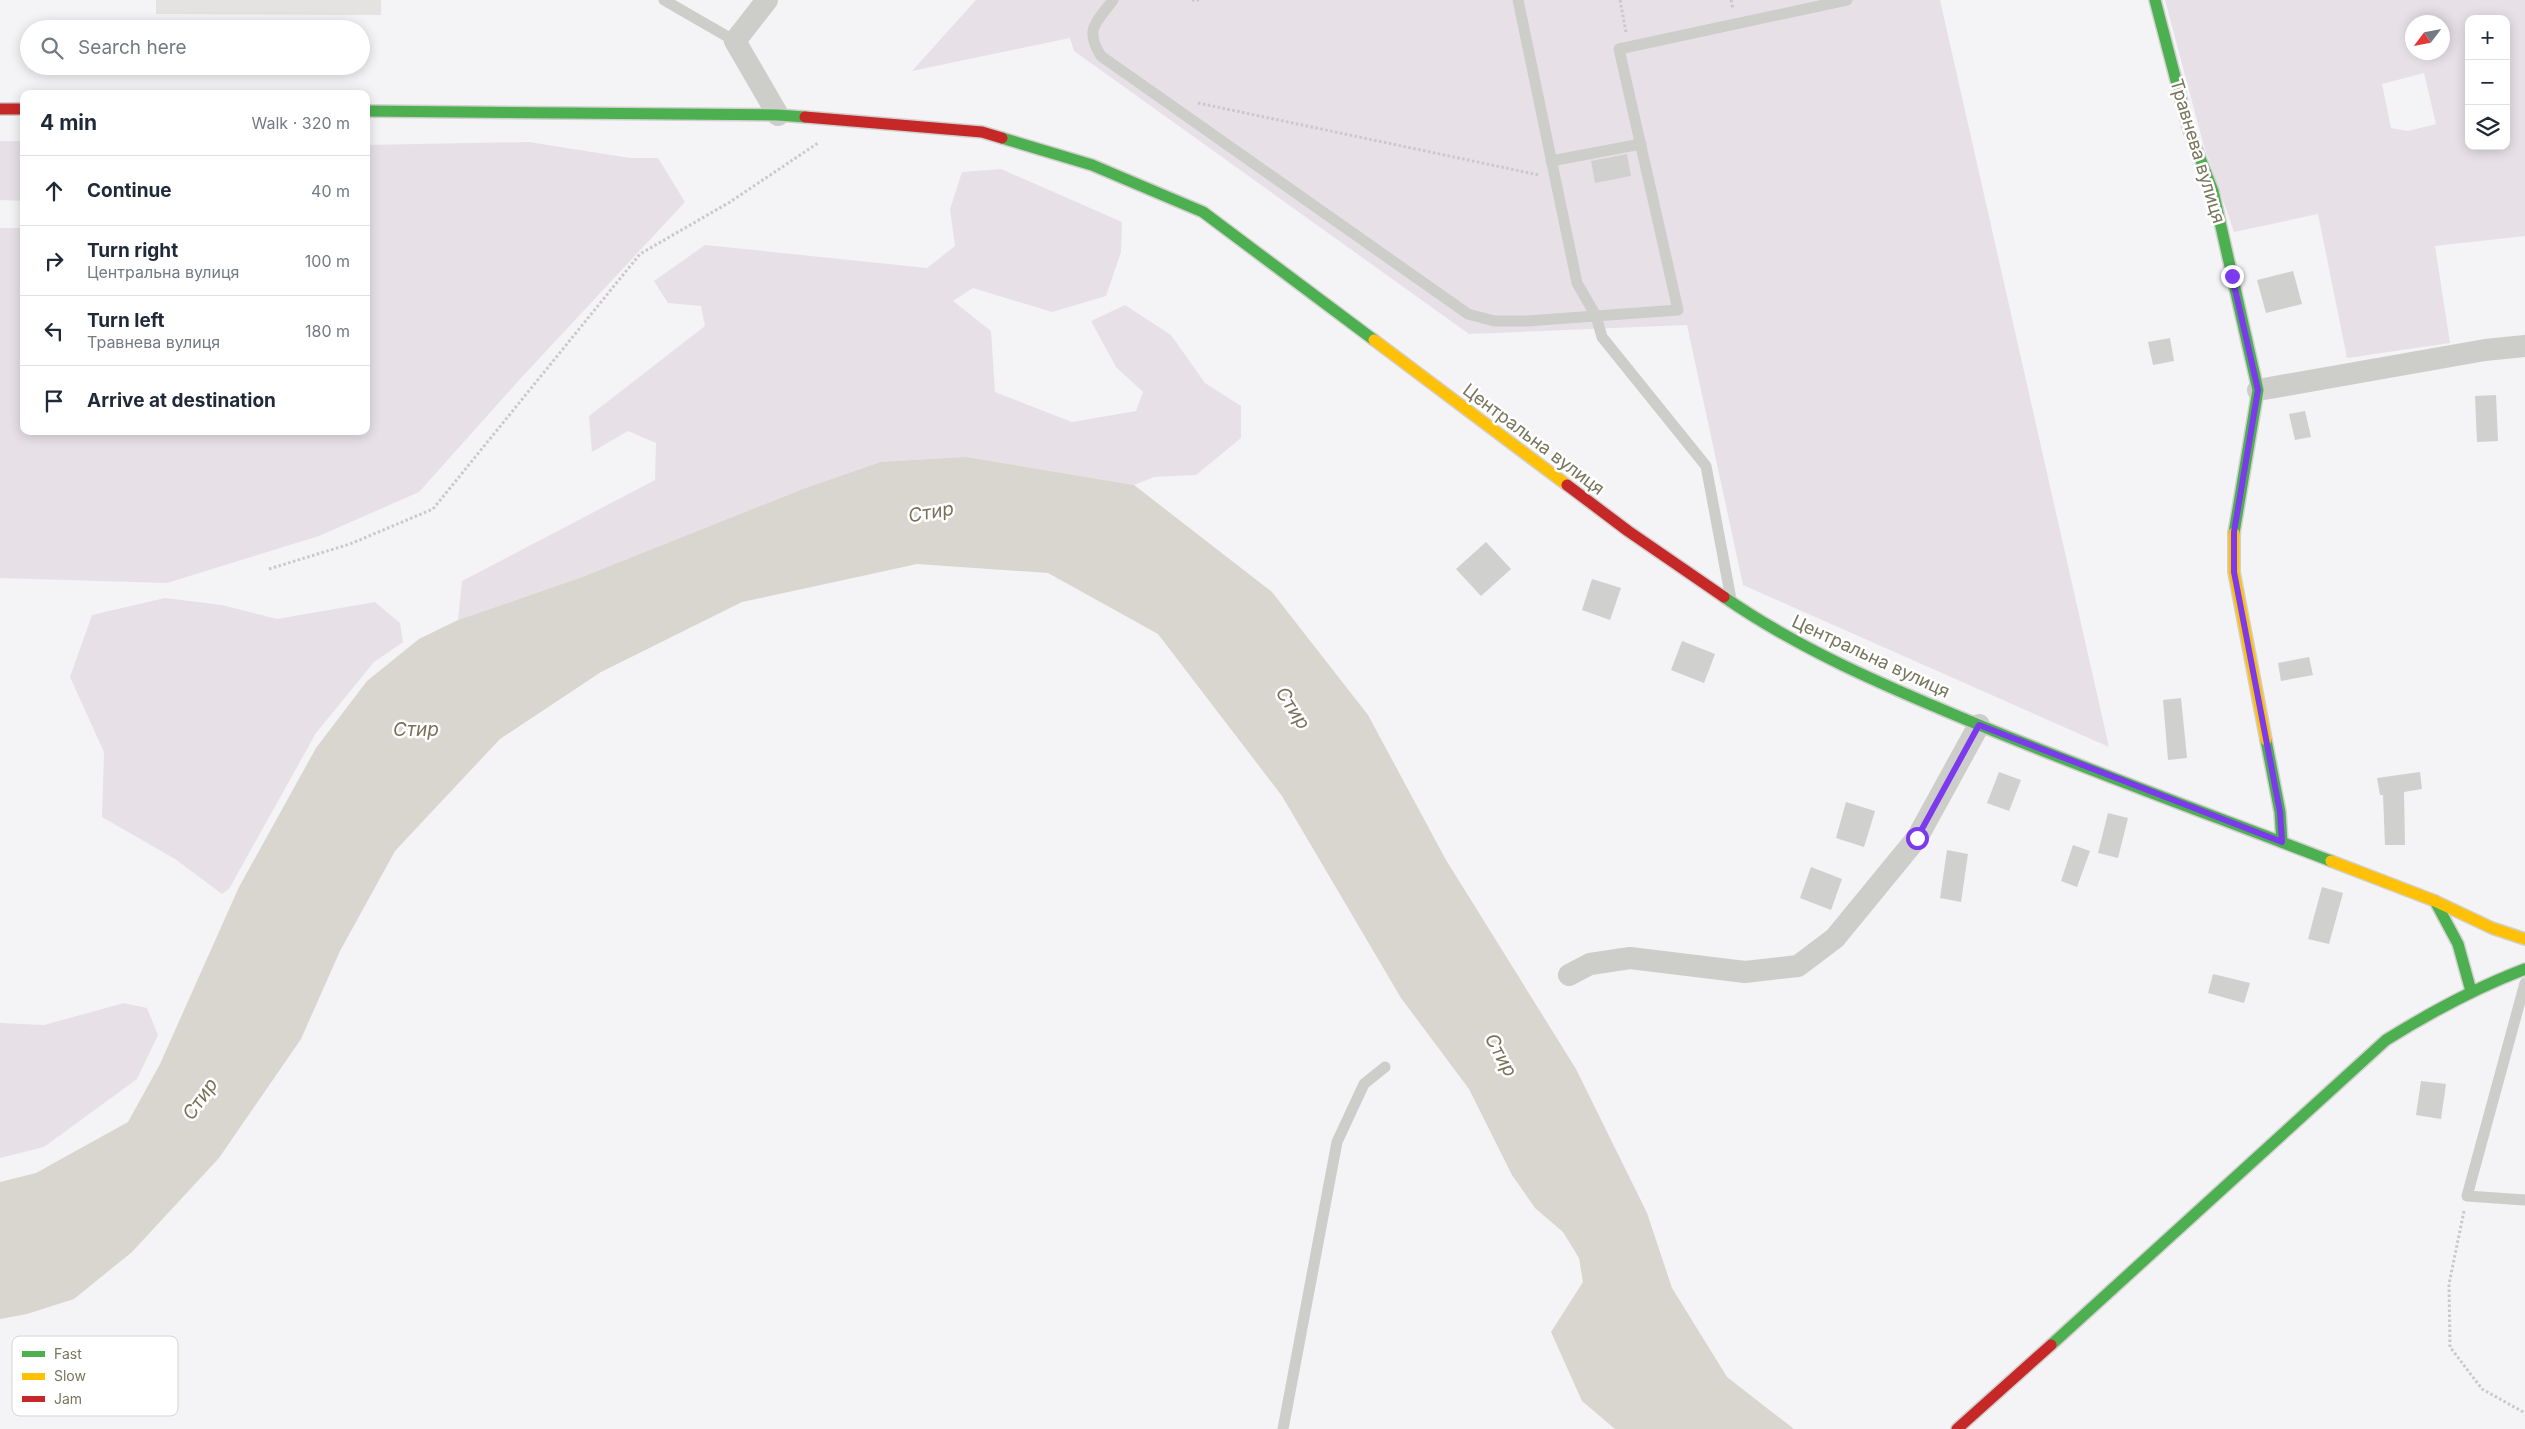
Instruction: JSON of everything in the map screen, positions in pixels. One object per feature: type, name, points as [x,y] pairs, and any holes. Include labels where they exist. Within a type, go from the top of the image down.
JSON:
[{"type":"street","points":[[767,0],[735,41],[778,115]]},
{"type":"street","name":"Травнева вулиця","points":[[2155,0],[2189,130],[2213,191],[2258,390],[2234,532],[2234,572],[2280,812],[2282,842]]},
{"type":"street","points":[[0,109],[20,109]]},
{"type":"street","name":"Центральна вулиця","points":[[370,111],[778,115],[982,132],[1111,173],[1203,212],[1628,531],[1759,621],[1877,682],[1979,725],[2435,901],[2492,928],[2525,939]]},
{"type":"street","points":[[2258,390],[2485,350],[2525,346]]},
{"type":"street","points":[[1569,975],[1590,964],[1630,958],[1745,972],[1798,966],[1835,938],[1917,838],[1979,725]]},
{"type":"street","points":[[2435,901],[2451,923],[2462,950],[2471,991]]},
{"type":"street","points":[[1957,1429],[2194,1218],[2386,1040],[2439,1007],[2471,991],[2525,969]]},
{"type":"lane","points":[[664,0],[735,41]]},
{"type":"lane","points":[[1113,0],[1094,26],[1092,41],[1101,56],[1468,314],[1494,321],[1527,322],[1678,310],[1619,50],[1847,0]]},
{"type":"lane","points":[[1518,0],[1577,283],[1596,316],[1602,337],[1706,466],[1732,603]]},
{"type":"lane","points":[[1551,161],[1641,144]]},
{"type":"lane","points":[[2525,983],[2467,1196],[2525,1200]]},
{"type":"lane","points":[[1283,1429],[1337,1142],[1364,1084],[1385,1067]]},
{"type":"path","points":[[1192,0],[1199,0]]},
{"type":"path","points":[[1620,0],[1629,47]]},
{"type":"path","points":[[1163,99],[1198,103],[1555,179]]},
{"type":"path","points":[[270,569],[350,544],[433,509],[640,254],[730,202],[850,122]]},
{"type":"path","points":[[2467,1196],[2449,1284],[2450,1347],[2482,1389],[2525,1413]]},
{"type":"shaded area","points":[[156,0],[381,0],[381,15],[156,14]]},
{"type":"shaded area","points":[[976,0],[1940,0],[2109,747],[1743,585],[1687,325],[1469,334],[1074,51],[1070,38],[912,71]]},
{"type":"shaded area","points":[[2165,0],[2525,0],[2525,236],[2435,246],[2450,343],[2347,358],[2318,214],[2234,232],[2203,143]],"holes":[[[2424,73],[2436,124],[2408,131],[2391,128],[2382,84]]]},
{"type":"shaded area","points":[[0,141],[20,141],[20,201],[0,200]]},
{"type":"shaded area","points":[[529,142],[630,158],[658,158],[685,202],[521,378],[419,492],[319,536],[167,583],[0,578],[0,228],[20,228],[20,435],[370,435],[370,145]]},
{"type":"shaded area","points":[[1001,169],[1122,222],[1121,252],[1106,296],[1052,312],[973,288],[953,301],[991,331],[995,392],[1072,422],[1136,411],[1143,392],[1116,367],[1091,321],[1125,305],[1171,335],[1205,383],[1241,406],[1241,438],[1196,475],[1154,477],[1134,485],[967,457],[800,490],[582,577],[458,620],[462,581],[655,480],[656,443],[628,431],[592,452],[589,416],[705,326],[701,306],[668,303],[654,281],[705,245],[927,268],[955,246],[950,209],[962,172]]},
{"type":"shaded area","points":[[165,598],[222,605],[277,619],[375,602],[400,623],[403,642],[374,662],[316,733],[229,889],[222,894],[175,859],[102,817],[104,752],[70,677],[92,615]]},
{"type":"shaded area","points":[[124,1003],[147,1008],[158,1035],[137,1079],[44,1147],[0,1158],[0,1023],[44,1025]]},
{"type":"water","name":"Стир","points":[[967,457],[1134,485],[1272,592],[1368,715],[1446,860],[1576,1069],[1647,1213],[1672,1288],[1727,1377],[1794,1429],[1615,1429],[1582,1401],[1551,1332],[1583,1282],[1579,1258],[1563,1232],[1535,1208],[1512,1175],[1469,1089],[1401,998],[1282,796],[1158,634],[1048,573],[917,564],[742,602],[601,672],[500,739],[395,851],[340,951],[301,1039],[219,1158],[132,1252],[74,1299],[27,1314],[0,1319],[0,1182],[36,1173],[128,1122],[160,1064],[239,887],[316,748],[367,681],[419,639],[458,620],[582,577],[800,490],[881,462]]},
{"type":"building","points":[[1627,154],[1631,176],[1595,183],[1591,161]]},
{"type":"building","points":[[2293,271],[2302,304],[2266,313],[2257,280]]},
{"type":"building","points":[[2170,338],[2174,361],[2153,365],[2148,342]]},
{"type":"building","points":[[2496,395],[2498,441],[2477,442],[2475,396]]},
{"type":"building","points":[[2305,411],[2311,437],[2295,440],[2289,414]]},
{"type":"building","points":[[1486,542],[1511,569],[1481,596],[1456,569]]},
{"type":"building","points":[[1592,579],[1621,588],[1610,620],[1582,610]]},
{"type":"building","points":[[1682,641],[1715,654],[1704,683],[1671,670]]},
{"type":"building","points":[[2309,657],[2313,675],[2281,681],[2278,663]]},
{"type":"building","points":[[2181,698],[2187,758],[2168,760],[2163,700]]},
{"type":"building","points":[[1999,772],[2021,780],[2009,811],[1987,803]]},
{"type":"building","points":[[2420,772],[2422,789],[2404,792],[2405,845],[2385,845],[2383,795],[2380,795],[2377,778]]},
{"type":"building","points":[[1846,802],[1875,811],[1864,847],[1836,838]]},
{"type":"building","points":[[2108,813],[2128,818],[2118,858],[2098,853]]},
{"type":"building","points":[[2073,845],[2090,851],[2077,887],[2061,881]]},
{"type":"building","points":[[1947,850],[1968,854],[1961,902],[1940,898]]},
{"type":"building","points":[[1811,867],[1842,879],[1831,910],[1800,898]]},
{"type":"building","points":[[2322,887],[2343,893],[2329,944],[2308,939]]},
{"type":"building","points":[[2213,974],[2250,983],[2244,1003],[2208,993]]},
{"type":"building","points":[[2421,1081],[2446,1084],[2441,1119],[2416,1115]]},
{"type":"traffic: fast","points":[[2155,0],[2189,130],[2213,191],[2258,390],[2234,533]]},
{"type":"traffic: fast","points":[[370,111],[778,115],[805,117]]},
{"type":"traffic: fast","points":[[1002,138],[1092,165],[1203,212],[1374,340]]},
{"type":"traffic: fast","points":[[1724,597],[1812,650],[1904,693],[2057,757],[2331,861]]},
{"type":"traffic: fast","points":[[2266,740],[2280,812],[2282,842]]},
{"type":"traffic: fast","points":[[2435,901],[2458,944],[2471,991]]},
{"type":"traffic: fast","points":[[2051,1345],[2386,1040],[2454,1001],[2525,969]]},
{"type":"traffic: slow","points":[[1374,340],[1567,485]]},
{"type":"traffic: slow","points":[[2234,533],[2234,572],[2266,740]]},
{"type":"traffic: slow","points":[[2331,861],[2435,901],[2492,928],[2525,939]]},
{"type":"traffic: jam","points":[[0,109],[20,109]]},
{"type":"traffic: jam","points":[[805,117],[982,132],[1002,138]]},
{"type":"traffic: jam","points":[[1567,485],[1628,531],[1724,597]]},
{"type":"traffic: jam","points":[[1957,1429],[2051,1345]]},
{"type":"route","points":[[1917,838],[1979,725],[2282,842],[2280,812],[2234,572],[2234,532],[2258,390],[2232,276]]}]
